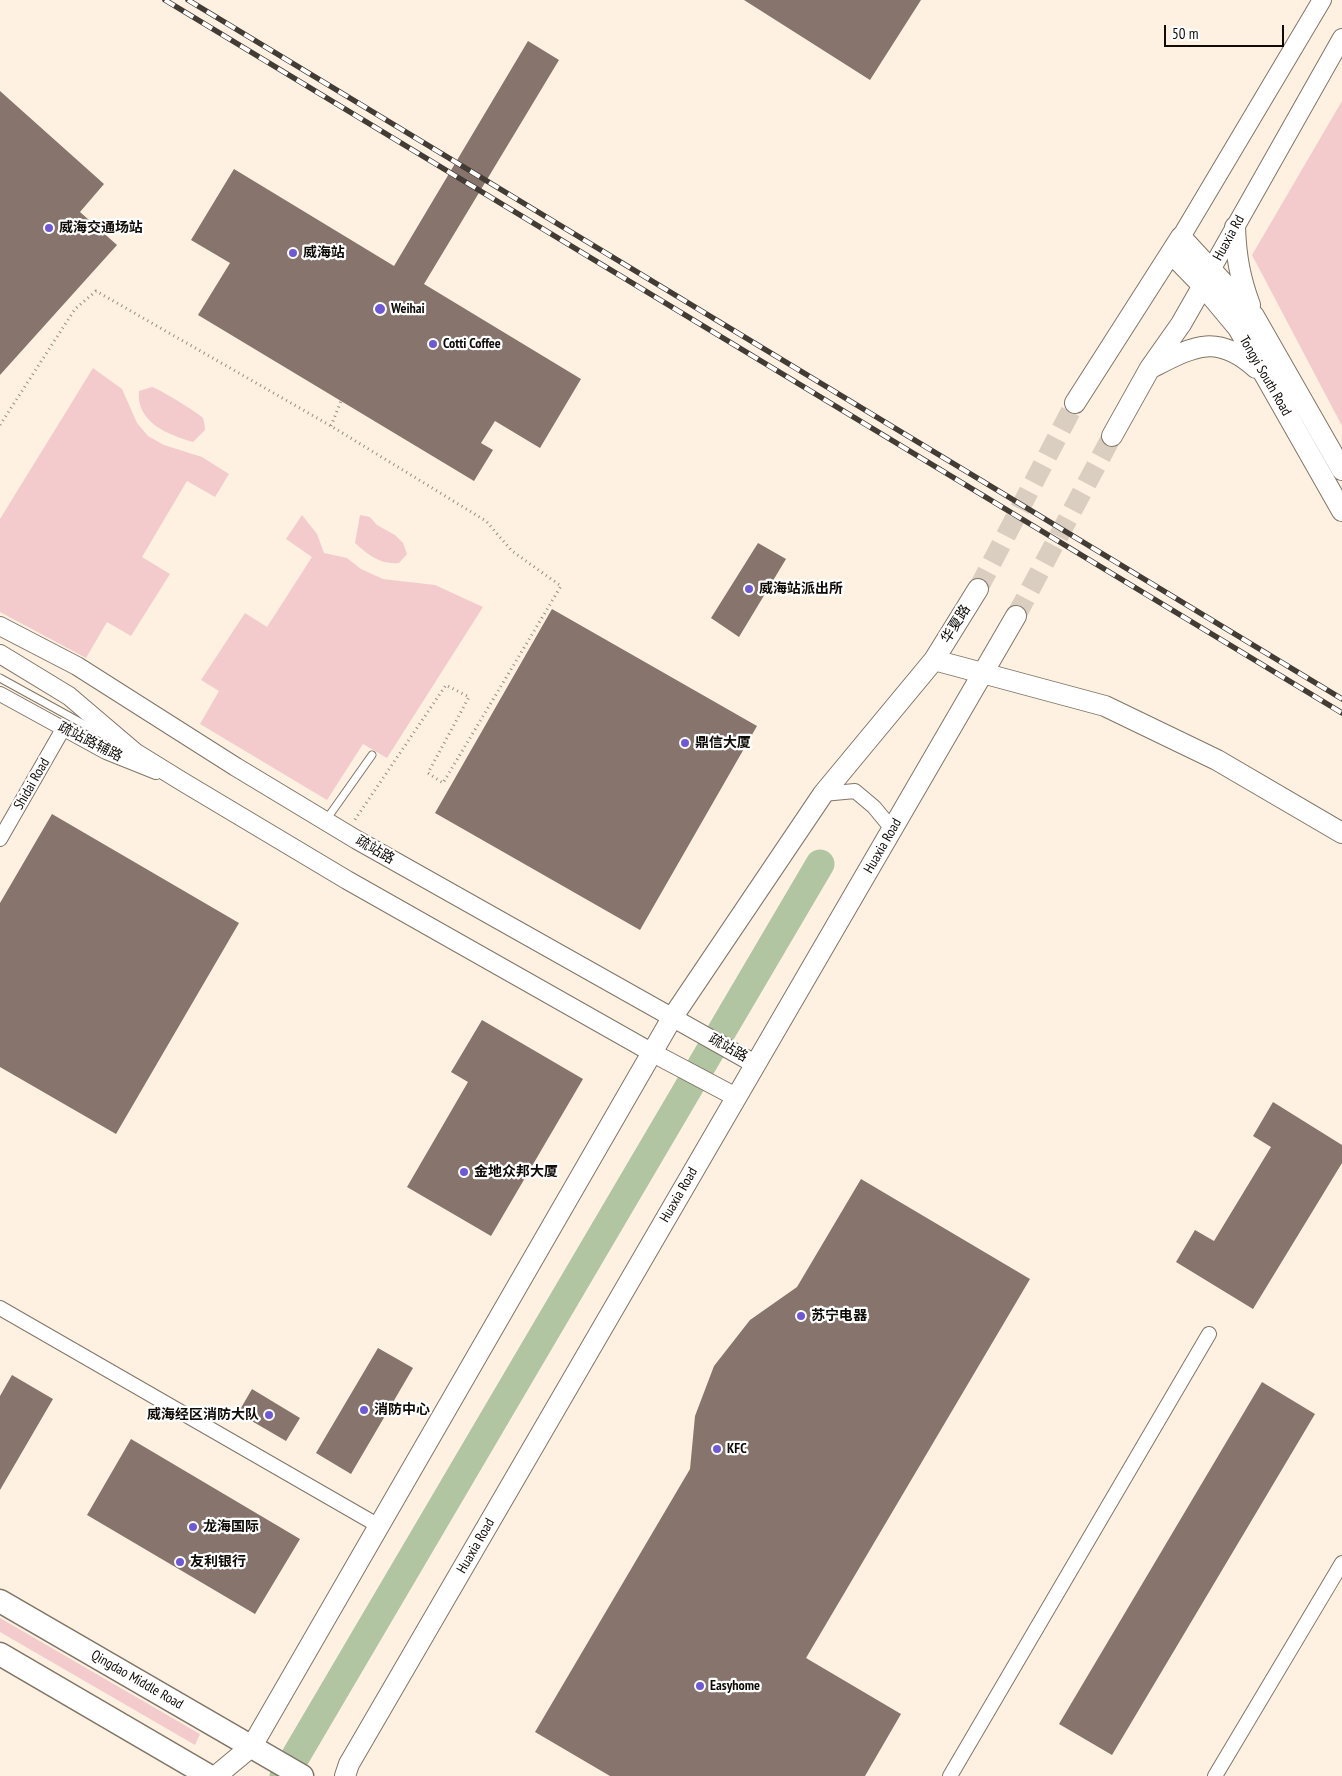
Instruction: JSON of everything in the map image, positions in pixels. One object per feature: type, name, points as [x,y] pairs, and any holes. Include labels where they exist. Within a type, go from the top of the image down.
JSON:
[{"type":"main road","points":[[1235,228],[1236,258],[1240,280],[1254,316]]},
{"type":"main road","name":"Tongyi South Road","points":[[1176,245],[1208,277],[1254,316],[1342,470]]},
{"type":"main road","points":[[1076,403],[1176,245]]},
{"type":"main road","name":"Tongyi South Road","points":[[1208,277],[1342,511]]},
{"type":"main road","name":"Huaxia Rd","points":[[1112,436],[1150,368],[1181,324],[1208,277]]},
{"type":"main road","points":[[1150,368],[1182,352],[1203,346],[1218,346],[1241,354],[1265,376]]},
{"type":"main road","name":"华夏路","points":[[934,660],[978,588]]},
{"type":"main road","name":"Huaxia Road","points":[[345,1776],[349,1764],[749,1060],[893,830],[982,672],[1016,616]]},
{"type":"main road","points":[[216,1776],[252,1746],[379,1526],[658,1055],[824,794],[934,660],[1105,706],[1217,760],[1342,833]]},
{"type":"main road","name":"Qingdao Middle Road","points":[[0,1601],[302,1776]]},
{"type":"main road","points":[[0,1654],[209,1776]]},
{"type":"street","points":[[1176,245],[1322,0]]},
{"type":"street","name":"Huaxia Rd","points":[[1208,277],[1342,38]]},
{"type":"street","name":"疏站路","points":[[0,626],[77,666],[236,767],[346,833],[749,1060]]},
{"type":"street","points":[[0,654],[69,696],[136,754],[182,782],[347,880],[730,1094]]},
{"type":"street","name":"疏站路辅路","points":[[0,694],[106,752],[182,782]]},
{"type":"street","name":"Shidai Road","points":[[0,839],[63,729]]},
{"type":"street","points":[[824,794],[854,791],[874,807],[893,830]]},
{"type":"street","points":[[0,1308],[379,1526]]},
{"type":"street","points":[[950,1776],[1209,1334]]},
{"type":"street","points":[[1215,1776],[1342,1563]]},
{"type":"lane","points":[[0,678],[136,754]]},
{"type":"lane","points":[[325,820],[372,755]]},
{"type":"path","points":[[0,424],[74,309],[96,291],[331,426],[486,520],[512,551],[561,586],[443,783],[428,773],[469,697],[446,685],[346,833]]},
{"type":"path","points":[[331,426],[342,401]]},
{"type":"shaded area","points":[[1342,101],[1342,426],[1252,255]]},
{"type":"shaded area","points":[[93,368],[122,389],[137,423],[148,436],[164,445],[202,457],[229,474],[215,497],[187,481],[142,557],[170,574],[131,636],[107,622],[86,658],[0,612],[0,519]]},
{"type":"shaded area","points":[[152,387],[178,401],[203,418],[205,430],[193,442],[174,436],[148,419],[139,402],[139,391]]},
{"type":"shaded area","points":[[302,515],[317,534],[324,553],[347,558],[361,569],[383,579],[435,585],[483,607],[387,758],[363,744],[327,800],[200,724],[219,691],[201,680],[245,613],[267,627],[312,557],[286,539]]},
{"type":"shaded area","points":[[360,515],[370,517],[377,525],[395,535],[403,543],[407,554],[399,563],[381,561],[355,543]]},
{"type":"shaded area","points":[[0,1618],[200,1734],[195,1745],[0,1632]]},
{"type":"building","points":[[744,0],[921,0],[870,80]]},
{"type":"building","name":"威海站","points":[[528,41],[559,60],[424,284],[581,379],[540,448],[495,421],[481,443],[493,450],[474,481],[198,315],[230,263],[191,240],[234,169],[394,266]]},
{"type":"building","name":"威海交通场站","points":[[0,91],[104,184],[80,212],[117,245],[0,375]]},
{"type":"building","name":"威海站派出所","points":[[758,543],[786,559],[739,637],[711,618]]},
{"type":"building","points":[[552,609],[757,726],[640,930],[435,813]]},
{"type":"building","points":[[52,814],[239,923],[116,1134],[0,1067],[0,903]]},
{"type":"building","points":[[482,1020],[583,1079],[491,1236],[407,1187],[468,1082],[451,1072]]},
{"type":"building","points":[[1273,1102],[1342,1145],[1342,1163],[1253,1309],[1176,1262],[1195,1230],[1214,1241],[1271,1147],[1253,1136]]},
{"type":"building","points":[[861,1179],[1030,1279],[806,1658],[901,1714],[865,1776],[610,1776],[535,1732],[690,1469],[695,1416],[714,1366],[750,1320],[797,1287]]},
{"type":"building","name":"消防中心","points":[[378,1348],[413,1368],[351,1474],[316,1453]]},
{"type":"building","points":[[12,1375],[53,1399],[0,1490],[0,1396]]},
{"type":"building","points":[[1262,1382],[1315,1414],[1112,1755],[1059,1724]]},
{"type":"building","name":"威海经区消防大队","points":[[252,1389],[300,1418],[286,1441],[238,1413]]},
{"type":"building","name":"龙海国际","points":[[131,1439],[300,1539],[255,1614],[87,1515]]},
{"type":"waterway","points":[[284,1776],[820,864]]},
{"type":"tunnel","points":[[978,589],[1075,403]]},
{"type":"tunnel","points":[[1016,616],[1112,436]]},
{"type":"railway","points":[[165,0],[1342,713]]},
{"type":"railway","points":[[188,0],[1342,699]]},
{"type":"place","name":"威海交通场站","points":[[49,228]]},
{"type":"place","name":"威海站","points":[[293,253]]},
{"type":"place","name":"Weihai","points":[[380,309]]},
{"type":"place","name":"Cotti Coffee","points":[[433,344]]},
{"type":"place","name":"威海站派出所","points":[[749,589]]},
{"type":"place","name":"鼎信大厦","points":[[685,743]]},
{"type":"place","name":"金地众邦大厦","points":[[464,1172]]},
{"type":"place","name":"苏宁电器","points":[[801,1316]]},
{"type":"place","name":"消防中心","points":[[364,1410]]},
{"type":"place","name":"威海经区消防大队","points":[[269,1415]]},
{"type":"place","name":"KFC","points":[[717,1449]]},
{"type":"place","name":"龙海国际","points":[[193,1527]]},
{"type":"place","name":"友利银行","points":[[180,1562]]},
{"type":"place","name":"Easyhome","points":[[700,1686]]}]
